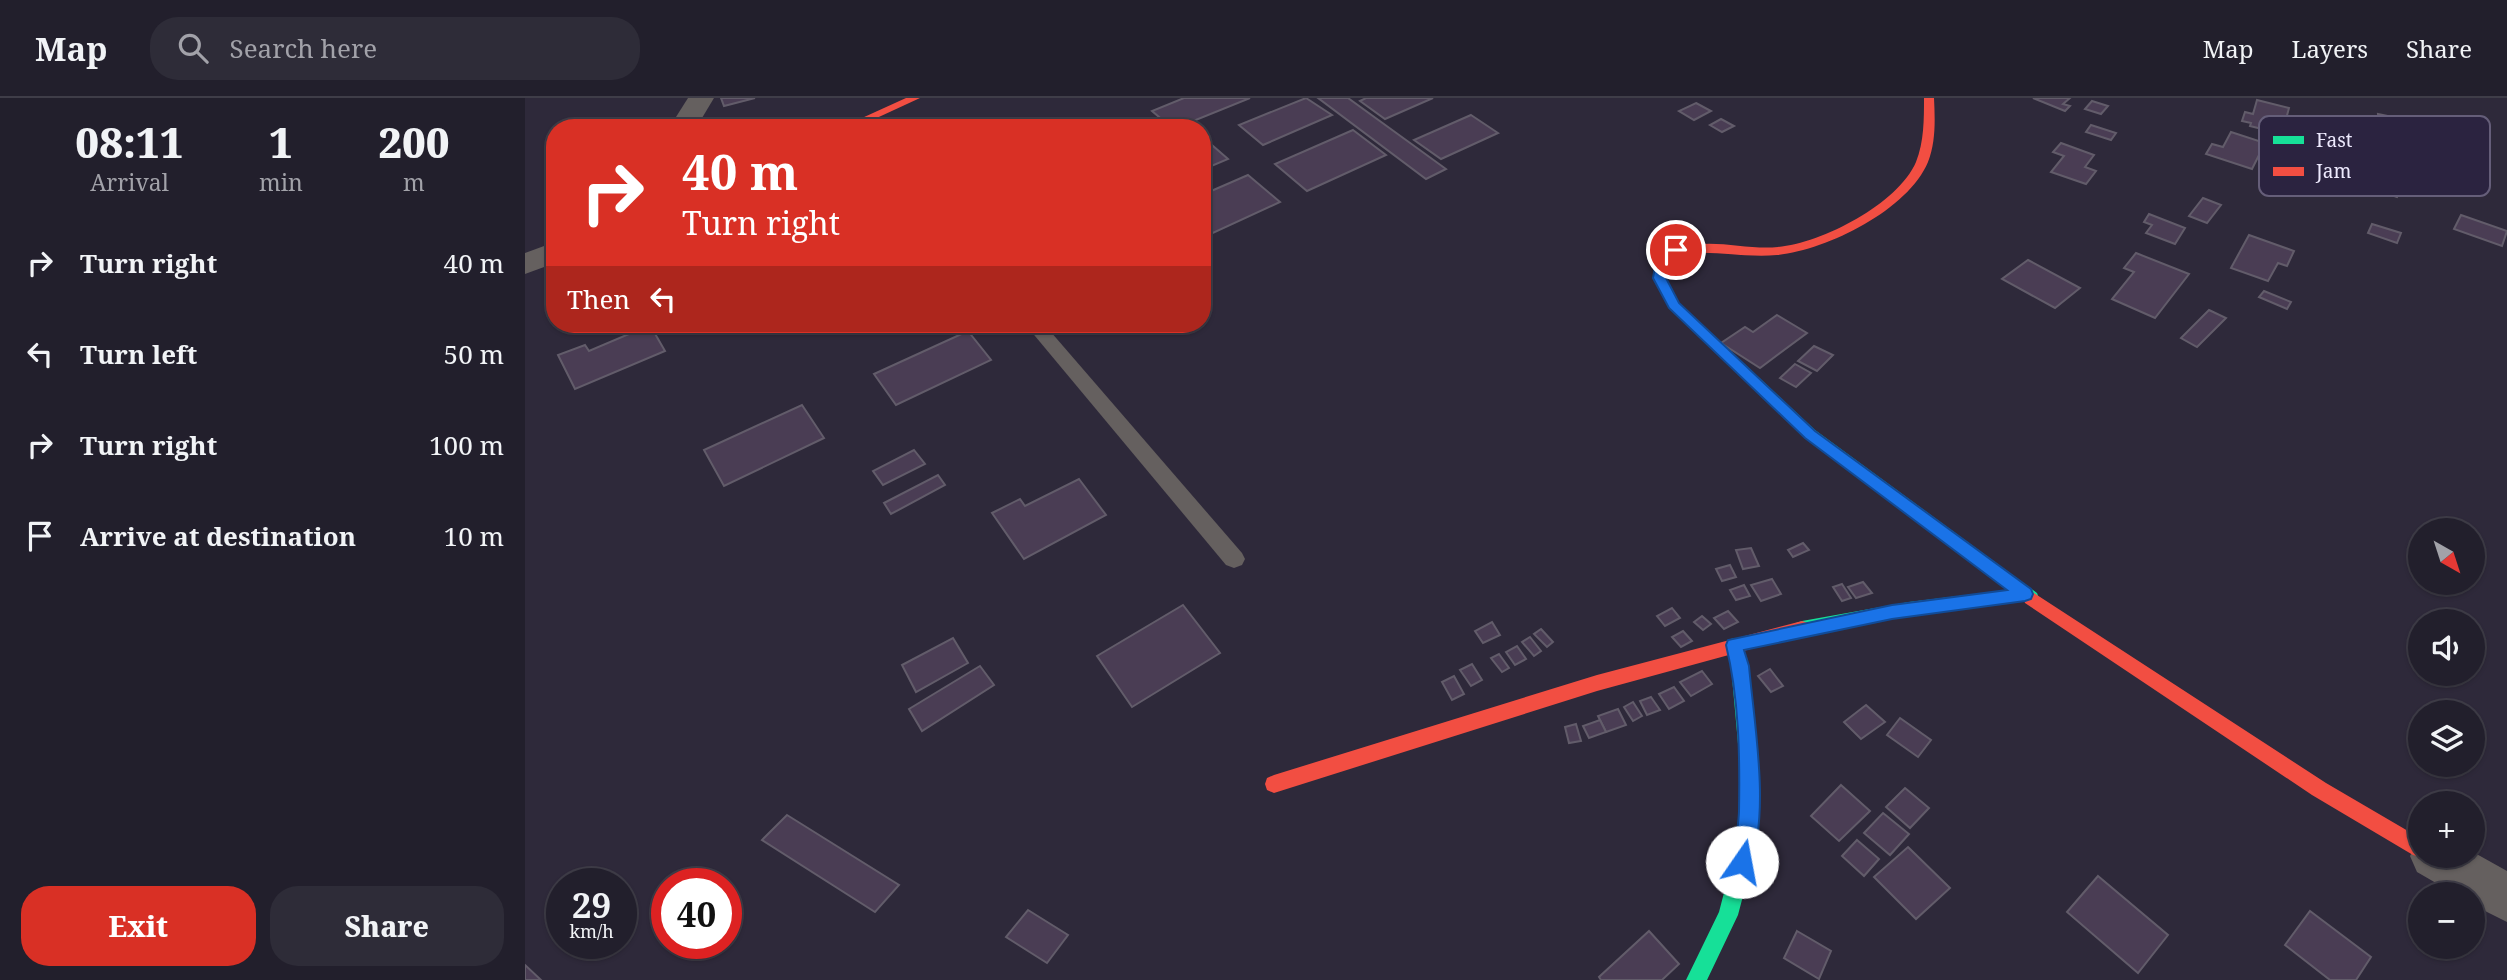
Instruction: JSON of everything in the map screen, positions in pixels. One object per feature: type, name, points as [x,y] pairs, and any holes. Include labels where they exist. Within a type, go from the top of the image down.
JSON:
[{"type":"street","points":[[688,119],[701,98]]},
{"type":"street","points":[[875,119],[915,98]]},
{"type":"street","points":[[1929,98],[1929,131],[1919,168],[1893,200],[1815,243],[1804,246],[1781,251],[1694,247],[1676,250],[1662,258],[1660,278],[1674,305],[1810,434],[2025,594],[2319,789],[2408,841]]},
{"type":"street","points":[[525,264],[546,256]]},
{"type":"street","points":[[1274,784],[1734,645],[1892,612],[2025,594]]},
{"type":"street","points":[[1696,980],[1728,915],[1749,835],[1749,766],[1740,666],[1734,645]]},
{"type":"street","points":[[2455,868],[2507,898]]},
{"type":"lane","points":[[1042,333],[1234,559]]},
{"type":"building","points":[[721,98],[755,98],[724,106]]},
{"type":"building","points":[[1184,98],[1250,98],[1198,119],[1161,119],[1152,111]]},
{"type":"building","points":[[1306,98],[1332,115],[1263,145],[1239,125]]},
{"type":"building","points":[[1318,98],[1348,98],[1446,169],[1426,179]]},
{"type":"building","points":[[1366,98],[1433,98],[1385,119],[1360,101]]},
{"type":"building","points":[[2033,98],[2070,98],[2063,104],[2070,106],[2065,111]]},
{"type":"building","points":[[2257,100],[2289,108],[2287,116],[2259,116],[2259,128],[2242,121],[2245,112],[2253,114]]},
{"type":"building","points":[[2092,101],[2108,106],[2101,114],[2085,109]]},
{"type":"building","points":[[1696,103],[1711,111],[1694,120],[1679,111]]},
{"type":"building","points":[[1471,115],[1498,133],[1441,159],[1414,140]]},
{"type":"building","points":[[1721,119],[1734,126],[1722,132],[1710,125]]},
{"type":"building","points":[[2091,125],[2116,133],[2111,140],[2086,132]]},
{"type":"building","points":[[1353,130],[1386,155],[1307,191],[1275,164]]},
{"type":"building","points":[[2231,132],[2259,141],[2259,155],[2252,169],[2206,154],[2212,144],[2223,147]]},
{"type":"building","points":[[2061,143],[2094,155],[2085,167],[2096,171],[2086,184],[2051,172],[2064,156],[2053,152]]},
{"type":"building","points":[[1211,144],[1228,159],[1211,166]]},
{"type":"building","points":[[1248,175],[1280,202],[1211,234],[1211,191]]},
{"type":"building","points":[[2203,198],[2221,205],[2207,223],[2189,216]]},
{"type":"building","points":[[2149,214],[2185,228],[2175,244],[2146,233],[2152,225],[2144,222]]},
{"type":"building","points":[[2461,215],[2507,231],[2502,246],[2454,229]]},
{"type":"building","points":[[2372,224],[2401,233],[2397,243],[2368,233]]},
{"type":"building","points":[[2249,235],[2294,251],[2287,266],[2278,263],[2268,281],[2231,268]]},
{"type":"building","points":[[2136,253],[2189,274],[2155,318],[2112,299],[2134,272],[2124,268]]},
{"type":"building","points":[[2028,260],[2080,288],[2055,308],[2002,279]]},
{"type":"building","points":[[2264,291],[2291,302],[2287,309],[2259,297]]},
{"type":"building","points":[[2209,310],[2226,318],[2197,347],[2181,338]]},
{"type":"building","points":[[1777,315],[1807,333],[1760,368],[1721,343],[1745,327],[1753,332]]},
{"type":"building","points":[[631,333],[655,333],[665,351],[575,389],[558,355],[585,345],[589,351]]},
{"type":"building","points":[[964,333],[970,333],[991,360],[896,405],[874,374]]},
{"type":"building","points":[[1814,346],[1833,355],[1817,371],[1798,361]]},
{"type":"building","points":[[1795,364],[1811,373],[1796,387],[1780,378]]},
{"type":"building","points":[[802,405],[824,438],[724,486],[704,450]]},
{"type":"building","points":[[914,450],[925,464],[883,485],[873,471]]},
{"type":"building","points":[[938,475],[945,485],[891,514],[884,503]]},
{"type":"building","points":[[1079,479],[1106,515],[1024,559],[992,513],[1020,499],[1025,506]]},
{"type":"building","points":[[1803,543],[1809,550],[1793,557],[1788,550]]},
{"type":"building","points":[[1751,548],[1759,566],[1743,569],[1736,550]]},
{"type":"building","points":[[1730,565],[1736,577],[1722,581],[1716,569]]},
{"type":"building","points":[[1772,579],[1781,594],[1761,601],[1751,585]]},
{"type":"building","points":[[1863,582],[1872,593],[1856,598],[1848,587]]},
{"type":"building","points":[[1842,584],[1851,598],[1842,601],[1833,587]]},
{"type":"building","points":[[1744,585],[1750,596],[1736,600],[1730,590]]},
{"type":"building","points":[[1183,605],[1220,653],[1132,707],[1097,656]]},
{"type":"building","points":[[1672,608],[1680,618],[1665,626],[1657,616]]},
{"type":"building","points":[[1728,611],[1738,622],[1724,629],[1714,618]]},
{"type":"building","points":[[1702,616],[1711,624],[1703,630],[1694,622]]},
{"type":"building","points":[[1492,622],[1500,635],[1483,643],[1475,631]]},
{"type":"building","points":[[1541,629],[1553,642],[1547,647],[1534,634]]},
{"type":"building","points":[[1683,631],[1692,641],[1681,647],[1672,637]]},
{"type":"building","points":[[1530,637],[1541,651],[1534,656],[1522,642]]},
{"type":"building","points":[[953,638],[968,663],[916,692],[902,665]]},
{"type":"building","points":[[1517,646],[1526,659],[1515,665],[1506,652]]},
{"type":"building","points":[[1499,654],[1509,668],[1502,672],[1491,658]]},
{"type":"building","points":[[1472,664],[1482,680],[1471,686],[1460,670]]},
{"type":"building","points":[[980,666],[994,685],[922,731],[909,709]]},
{"type":"building","points":[[1770,669],[1783,686],[1771,692],[1758,676]]},
{"type":"building","points":[[1702,671],[1712,684],[1691,696],[1680,682]]},
{"type":"building","points":[[1454,676],[1464,694],[1452,700],[1442,682]]},
{"type":"building","points":[[1674,687],[1684,701],[1669,709],[1659,694]]},
{"type":"building","points":[[1651,697],[1660,710],[1647,715],[1640,701]]},
{"type":"building","points":[[1633,702],[1642,716],[1633,721],[1624,707]]},
{"type":"building","points":[[1866,705],[1885,722],[1861,739],[1844,722]]},
{"type":"building","points":[[1618,709],[1626,725],[1606,732],[1598,716]]},
{"type":"building","points":[[1900,718],[1931,740],[1918,757],[1887,735]]},
{"type":"building","points":[[1600,720],[1606,732],[1589,738],[1583,726]]},
{"type":"building","points":[[1576,724],[1581,741],[1569,743],[1565,727]]},
{"type":"building","points":[[1841,785],[1870,811],[1839,841],[1811,816]]},
{"type":"building","points":[[1905,788],[1929,808],[1910,828],[1886,807]]},
{"type":"building","points":[[1883,813],[1909,834],[1890,855],[1864,833]]},
{"type":"building","points":[[787,815],[899,885],[875,912],[762,840]]},
{"type":"building","points":[[1857,840],[1879,859],[1864,876],[1842,856]]},
{"type":"building","points":[[1908,847],[1950,888],[1916,919],[1874,877]]},
{"type":"building","points":[[2098,876],[2168,935],[2138,973],[2067,912]]},
{"type":"building","points":[[1028,910],[1068,935],[1047,963],[1006,937]]},
{"type":"building","points":[[2310,911],[2371,957],[2356,980],[2330,980],[2285,945]]},
{"type":"building","points":[[1649,931],[1679,964],[1662,980],[1601,980],[1599,977]]},
{"type":"building","points":[[1797,931],[1831,951],[1819,979],[1784,958]]},
{"type":"building","points":[[525,965],[541,980],[525,980]]},
{"type":"traffic: fast","points":[[1691,249],[1662,258],[1660,278],[1674,305],[1810,434],[2031,598]]},
{"type":"traffic: fast","points":[[1802,628],[1909,609],[2025,594]]},
{"type":"traffic: fast","points":[[1696,980],[1728,915],[1749,835],[1749,766],[1740,666],[1734,645]]},
{"type":"traffic: jam","points":[[866,119],[915,98]]},
{"type":"traffic: jam","points":[[1691,249],[1777,251],[1815,242],[1857,223],[1895,196],[1920,166],[1927,141],[1929,98]]},
{"type":"traffic: jam","points":[[2031,598],[2319,789],[2408,841]]},
{"type":"traffic: jam","points":[[1274,784],[1597,683],[1802,628]]},
{"type":"route","points":[[1676,250],[1662,258],[1660,278],[1674,305],[1810,434],[2025,594],[1892,612],[1734,645],[1740,666],[1749,766],[1749,835],[1742,862]]}]
